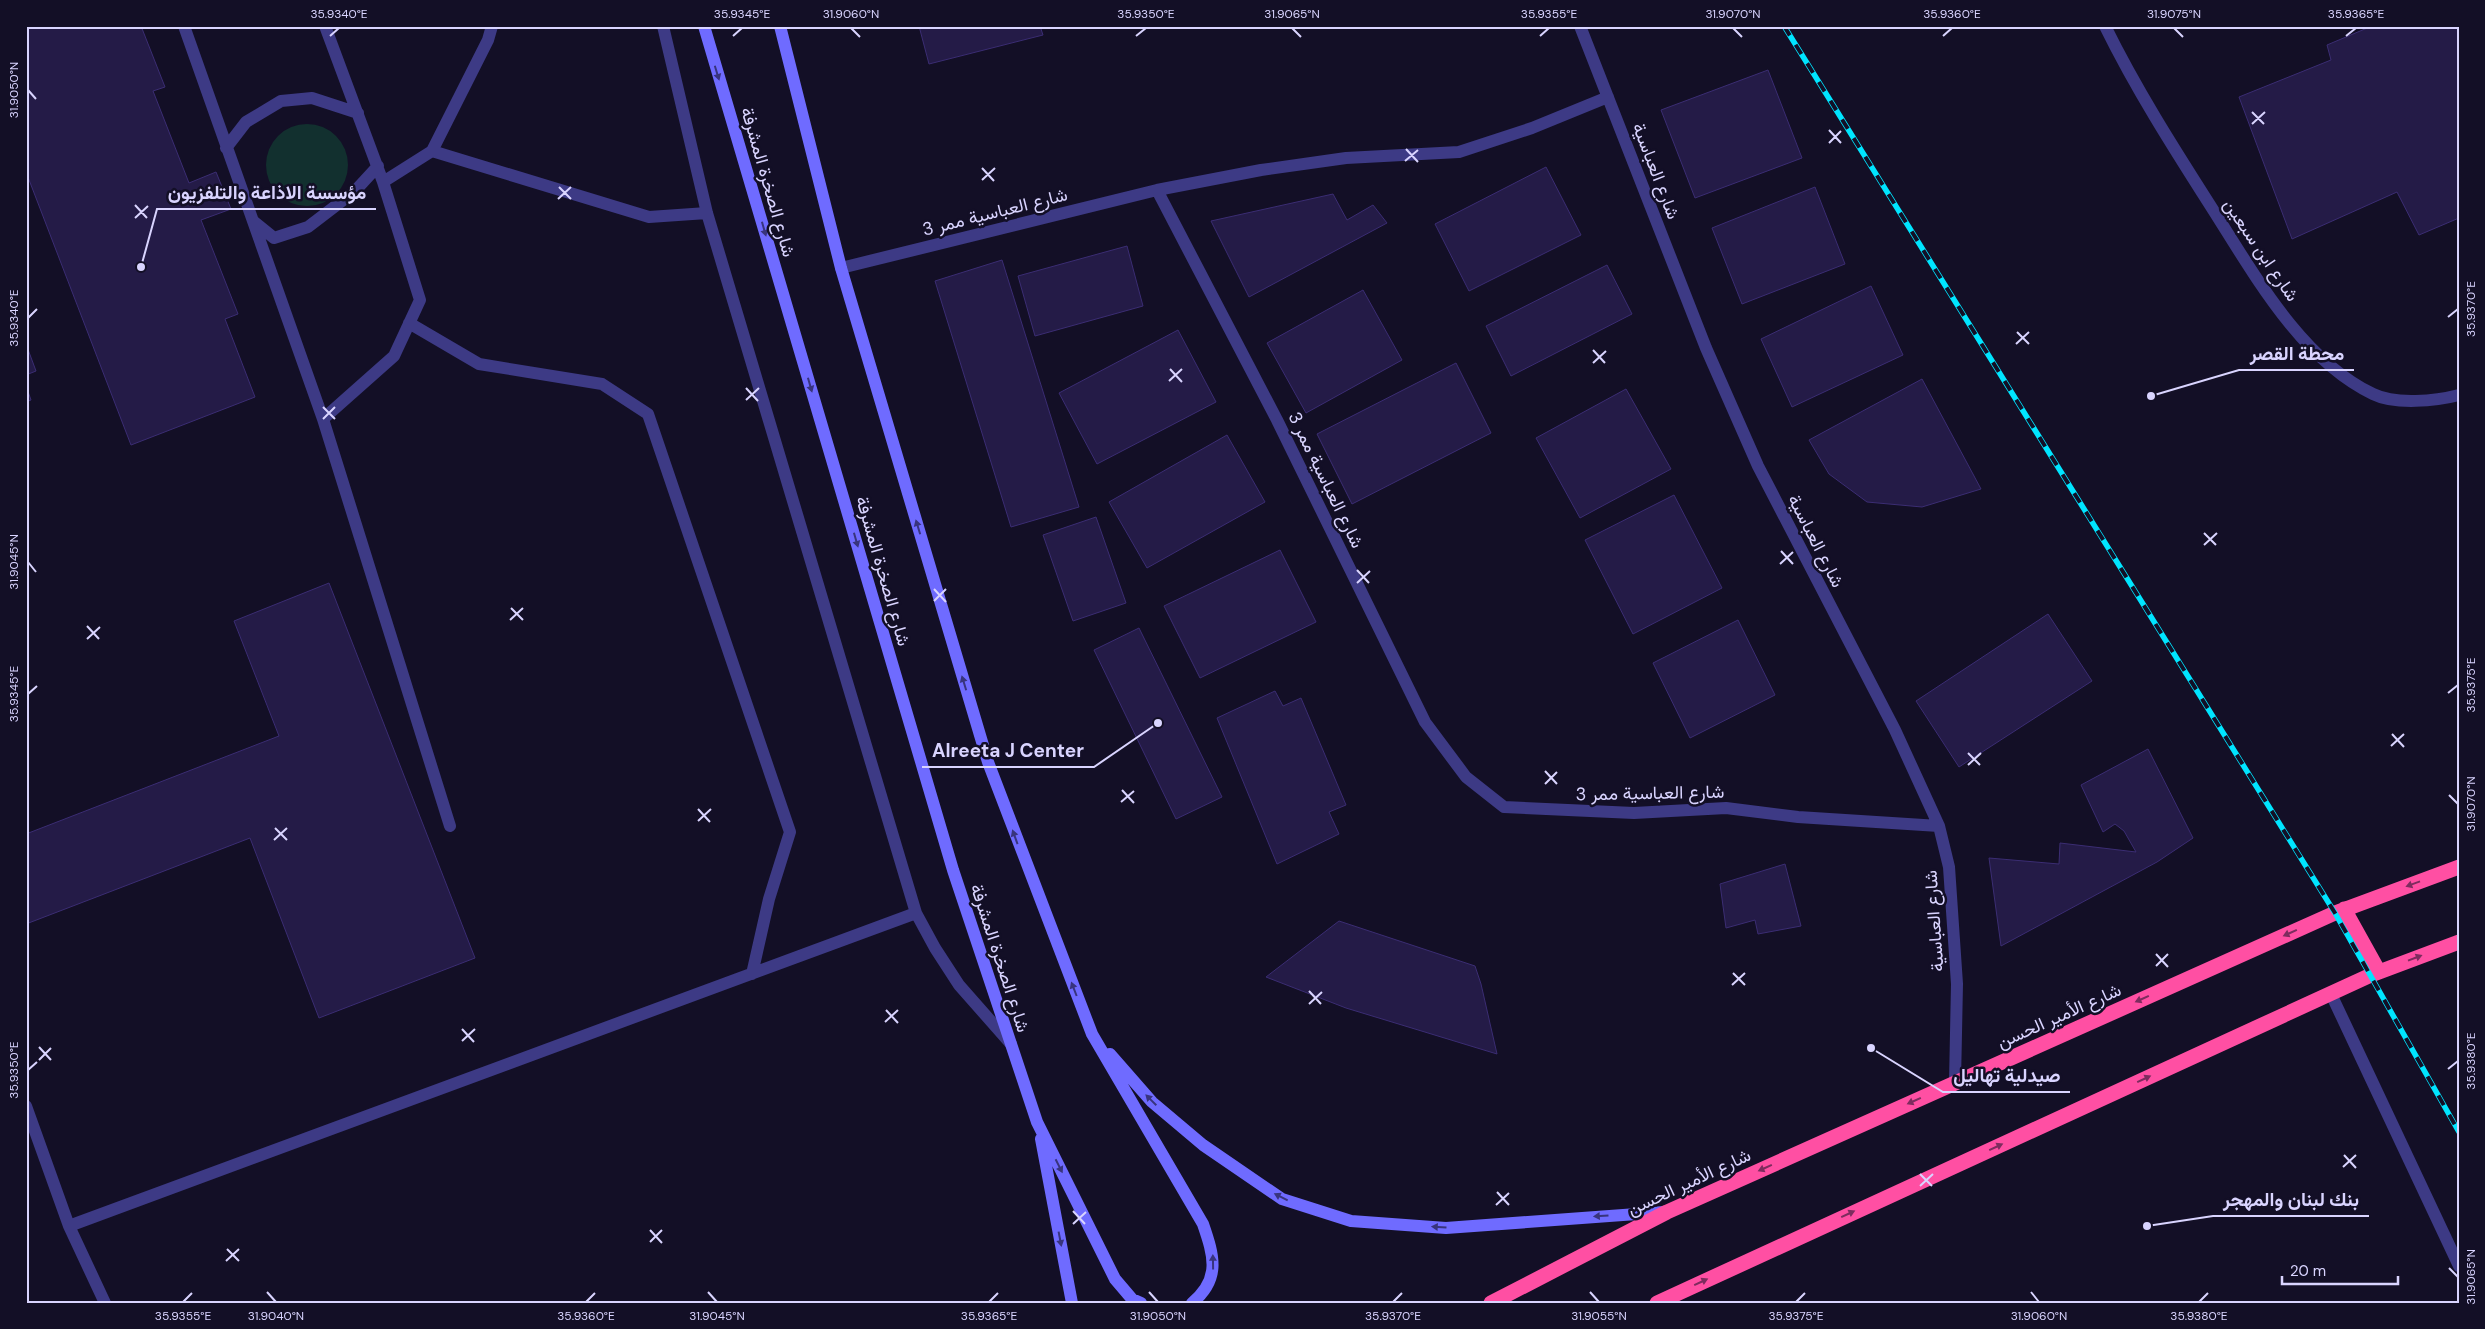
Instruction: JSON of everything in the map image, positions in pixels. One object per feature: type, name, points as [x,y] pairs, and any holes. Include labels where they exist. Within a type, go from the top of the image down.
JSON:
[{"type":"highway","name":"شارع الأمير الحسن","points":[[1490,1303],[1667,1212],[1955,1082],[2344,909],[2459,867]]},
{"type":"highway","points":[[2344,909],[2379,972]]},
{"type":"highway","points":[[1657,1303],[2379,972],[2459,942]]},
{"type":"main road","name":"شارع الصخرة المشرفة","points":[[704,26],[953,870],[1037,1122]]},
{"type":"main road","points":[[780,26],[841,268],[988,762],[1092,1034],[1203,1224],[1213,1253],[1213,1272],[1204,1292],[1192,1303]]},
{"type":"main road","points":[[1092,1034],[1152,1102],[1203,1146],[1282,1199],[1351,1221],[1446,1228],[1667,1212]]},
{"type":"main road","points":[[1037,1122],[1072,1303]]},
{"type":"main road","points":[[1037,1122],[1115,1279],[1132,1299],[1141,1303]]},
{"type":"street","points":[[184,26],[323,419],[450,826]]},
{"type":"street","points":[[323,419],[394,356],[420,300],[378,166],[326,26]]},
{"type":"street","points":[[383,182],[432,151],[488,40],[492,26]]},
{"type":"street","points":[[663,26],[707,213],[916,913],[935,948],[959,984],[1011,1045]]},
{"type":"street","name":"شارع العباسية","points":[[1580,26],[1706,348],[1758,466],[1895,730],[1939,826],[1949,866],[1957,984],[1955,1082]]},
{"type":"street","name":"شارع ابن سبعين","points":[[2105,26],[2125,66],[2174,150],[2250,268],[2292,327],[2338,372],[2375,395],[2418,402],[2459,395]]},
{"type":"street","name":"شارع العباسية ممر 3","points":[[841,268],[1157,190],[1261,170],[1346,158],[1459,152],[1532,128],[1608,97]]},
{"type":"street","points":[[226,148],[246,122],[280,101],[312,98],[358,112]]},
{"type":"street","points":[[432,151],[649,217],[707,213]]},
{"type":"street","points":[[253,222],[274,238],[308,227],[355,191],[378,166]]},
{"type":"street","name":"شارع العباسية ممر 3","points":[[1157,190],[1277,420],[1425,722],[1466,777],[1504,808],[1634,813],[1726,808],[1798,817],[1939,826]]},
{"type":"street","points":[[409,323],[480,364],[602,384],[648,414],[790,832],[769,899],[752,974]]},
{"type":"street","points":[[69,1226],[916,913]]},
{"type":"street","points":[[2331,994],[2459,1266]]},
{"type":"street","points":[[26,1106],[69,1226],[105,1303]]},
{"type":"green space","points":[[307,124],[323,127],[336,136],[345,149],[348,165],[345,181],[336,194],[323,203],[307,206],[291,203],[278,194],[269,181],[266,165],[269,149],[278,136],[291,127]]},
{"type":"building","points":[[26,26],[141,26],[165,87],[153,91],[189,183],[216,172],[231,209],[201,220],[238,314],[225,319],[255,397],[131,445],[26,172]]},
{"type":"building","points":[[919,26],[1040,26],[1043,35],[929,64]]},
{"type":"building","points":[[2372,26],[2459,26],[2459,218],[2419,235],[2397,192],[2292,239],[2239,97],[2331,60],[2327,45]]},
{"type":"building","points":[[1768,70],[1802,158],[1695,198],[1661,110]]},
{"type":"building","points":[[1546,167],[1581,235],[1469,291],[1435,224]]},
{"type":"building","points":[[1815,187],[1845,264],[1742,304],[1712,228]]},
{"type":"building","points":[[1333,194],[1347,220],[1373,205],[1387,223],[1249,297],[1211,221]]},
{"type":"building","points":[[1127,246],[1143,306],[1035,336],[1018,276]]},
{"type":"building","points":[[1002,260],[1079,507],[1011,527],[935,281]]},
{"type":"building","points":[[1607,265],[1632,314],[1511,376],[1486,326]]},
{"type":"building","points":[[1871,286],[1903,355],[1792,407],[1761,339]]},
{"type":"building","points":[[1363,290],[1402,360],[1306,413],[1267,343]]},
{"type":"building","points":[[1178,330],[1216,402],[1097,464],[1059,393]]},
{"type":"building","points":[[26,344],[36,371],[26,375]]},
{"type":"building","points":[[1456,363],[1491,433],[1352,504],[1317,434]]},
{"type":"building","points":[[1922,379],[1981,489],[1922,507],[1867,502],[1829,474],[1809,440]]},
{"type":"building","points":[[26,386],[31,400],[26,402]]},
{"type":"building","points":[[1626,389],[1671,469],[1580,518],[1536,438]]},
{"type":"building","points":[[1227,435],[1265,502],[1147,568],[1109,502]]},
{"type":"building","points":[[1674,495],[1722,588],[1633,634],[1585,540]]},
{"type":"building","points":[[1096,517],[1126,603],[1073,621],[1043,535]]},
{"type":"building","points":[[1280,550],[1316,622],[1200,678],[1164,606]]},
{"type":"building","points":[[329,583],[475,958],[319,1018],[250,838],[26,924],[26,834],[279,736],[234,621]]},
{"type":"building","points":[[2048,614],[2092,681],[1959,767],[1916,701]]},
{"type":"building","points":[[1738,620],[1775,695],[1690,738],[1653,663]]},
{"type":"building","points":[[1139,628],[1222,797],[1176,819],[1094,650]]},
{"type":"building","points":[[1275,691],[1283,706],[1301,698],[1346,805],[1329,812],[1339,834],[1277,864],[1217,718]]},
{"type":"building","points":[[2148,749],[2193,838],[2157,862],[2001,946],[1989,858],[2059,864],[2060,843],[2136,852],[2124,831],[2115,824],[2103,832],[2081,785]]},
{"type":"building","points":[[1785,864],[1801,926],[1758,934],[1755,920],[1726,928],[1720,884]]},
{"type":"building","points":[[1339,921],[1475,966],[1497,1054],[1346,1008],[1266,977]]},
{"type":"railway","points":[[1784,26],[2335,913],[2459,1132]]},
{"type":"place","name":"مؤسسة الاذاعة والتلفزيون","points":[[141,267]]},
{"type":"place","name":"محطة القصر","points":[[2151,396]]},
{"type":"place","name":"Alreeta J Center","points":[[1158,723]]},
{"type":"place","name":"صيدلية تهاليل","points":[[1871,1048]]},
{"type":"place","name":"بنك لبنان والمهجر","points":[[2147,1226]]}]
